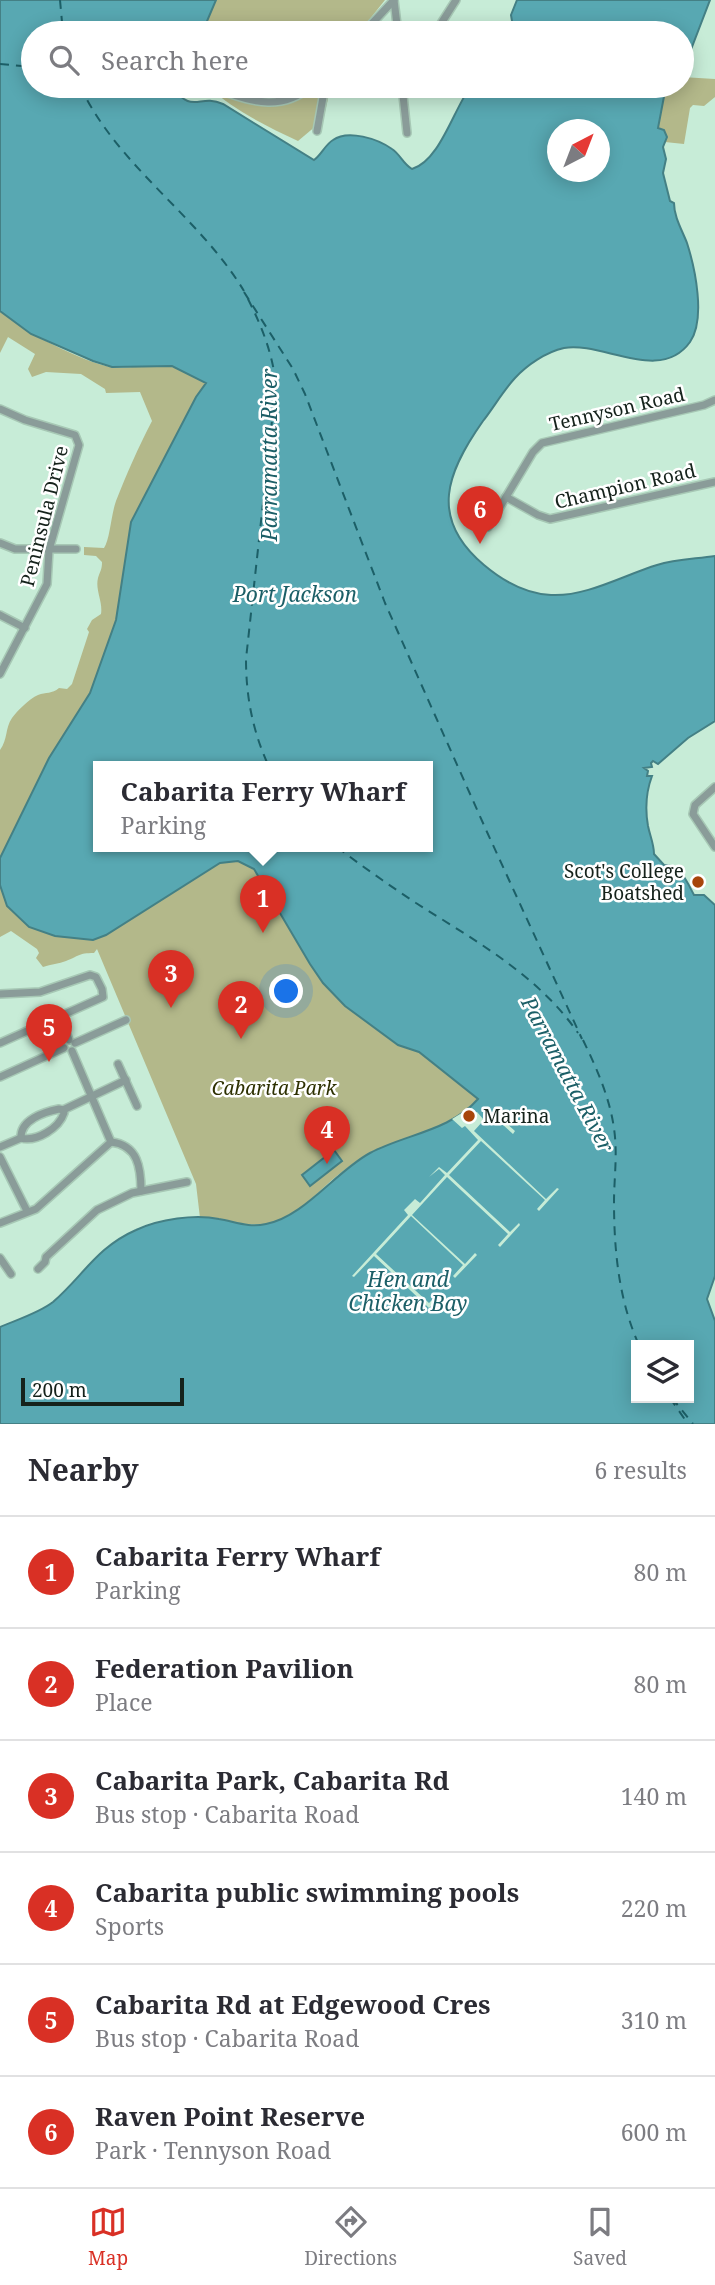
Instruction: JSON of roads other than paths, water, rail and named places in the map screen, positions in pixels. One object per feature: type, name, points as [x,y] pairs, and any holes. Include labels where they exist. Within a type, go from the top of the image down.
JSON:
[{"type":"street","points":[[374,21],[394,0]]},
{"type":"street","points":[[394,0],[397,21]]},
{"type":"street","points":[[443,21],[456,0]]},
{"type":"street","points":[[250,98],[269,103],[292,98]]},
{"type":"street","points":[[317,131],[323,98]]},
{"type":"street","points":[[403,98],[407,133]]},
{"type":"street","name":"Tennyson Road","points":[[488,527],[535,448],[542,443],[704,405],[715,400]]},
{"type":"street","name":"Peninsula Drive","points":[[0,409],[25,421],[71,434],[79,441],[49,550],[47,584],[0,674]]},
{"type":"street","name":"Champion Road","points":[[506,497],[538,516],[550,519],[715,482]]},
{"type":"street","points":[[0,543],[15,549],[76,549]]},
{"type":"street","points":[[0,615],[25,628]]},
{"type":"street","points":[[715,787],[700,799],[693,809],[695,820],[715,847]]},
{"type":"street","points":[[0,994],[40,992],[90,975],[96,977],[103,997],[0,1043]]},
{"type":"street","points":[[61,1016],[70,1046],[111,1142],[127,1147],[135,1156],[141,1173],[141,1191]]},
{"type":"street","points":[[0,1077],[126,1020]]},
{"type":"street","points":[[118,1064],[137,1106]]},
{"type":"street","points":[[21,1138],[25,1123],[55,1110],[63,1110],[126,1080]]},
{"type":"street","points":[[0,1147],[21,1138],[32,1139],[42,1135],[59,1123],[64,1116],[63,1110]]},
{"type":"street","points":[[0,1223],[36,1209],[111,1142]]},
{"type":"street","points":[[0,1157],[27,1211]]},
{"type":"street","points":[[38,1269],[46,1257],[97,1210],[141,1191],[187,1181]]},
{"type":"street","points":[[0,1258],[11,1274]]},
{"type":"water","name":"Port Jackson","points":[[0,0],[216,0],[207,21],[21,21],[21,98],[183,98],[191,102],[215,101],[314,160],[333,140],[355,135],[386,145],[412,169],[431,156],[464,98],[664,98],[658,128],[664,130],[667,137],[663,147],[666,159],[663,173],[670,201],[674,203],[690,253],[698,293],[697,320],[690,342],[678,354],[663,360],[647,361],[579,347],[557,350],[531,364],[506,388],[470,440],[460,458],[449,494],[455,530],[466,547],[499,576],[515,586],[533,592],[551,595],[578,593],[664,563],[715,556],[715,721],[688,738],[658,764],[653,761],[652,767],[644,768],[648,771],[647,776],[652,776],[647,794],[647,813],[654,854],[664,865],[679,871],[694,895],[704,895],[715,905],[715,1276],[707,1299],[715,1321],[715,1424],[0,1424],[0,1327],[53,1302],[91,1263],[122,1237],[145,1226],[177,1218],[199,1217],[254,1225],[280,1220],[293,1213],[370,1153],[441,1125],[467,1110],[478,1099],[419,1052],[398,1045],[345,1006],[323,983],[310,964],[254,869],[238,861],[220,863],[106,935],[93,940],[55,936],[29,927],[7,906],[0,885],[0,858],[49,758],[90,693],[116,620],[131,522],[196,397],[206,383],[172,366],[112,367],[31,334],[0,311]]},
{"type":"water","points":[[517,0],[710,0],[694,42],[694,21],[512,21],[511,15]]},
{"type":"water","points":[[334,1150],[342,1161],[310,1186],[302,1175]]},
{"type":"place","name":"Raven Point Reserve","points":[[480,544]]},
{"type":"place","name":"Scot's College Boatshed","points":[[698,882]]},
{"type":"place","name":"Cabarita Ferry Wharf","points":[[263,933]]},
{"type":"place","name":"Cabarita Park, Cabarita Rd","points":[[171,1008]]},
{"type":"place","name":"Federation Pavilion","points":[[241,1039]]},
{"type":"place","name":"Cabarita Rd at Edgewood Cres","points":[[49,1062]]},
{"type":"place","name":"Marina","points":[[469,1116]]},
{"type":"place","name":"Cabarita public swimming pools","points":[[327,1164]]},
{"type":"water label","name":"Parramatta River","points":[[269,455]]},
{"type":"water label","name":"Parramatta River","points":[[568,1074]]},
{"type":"water label","name":"Hen and Chicken Bay","points":[[408,1291]]},
{"type":"park label","name":"Cabarita Park","points":[[274,1088]]}]
